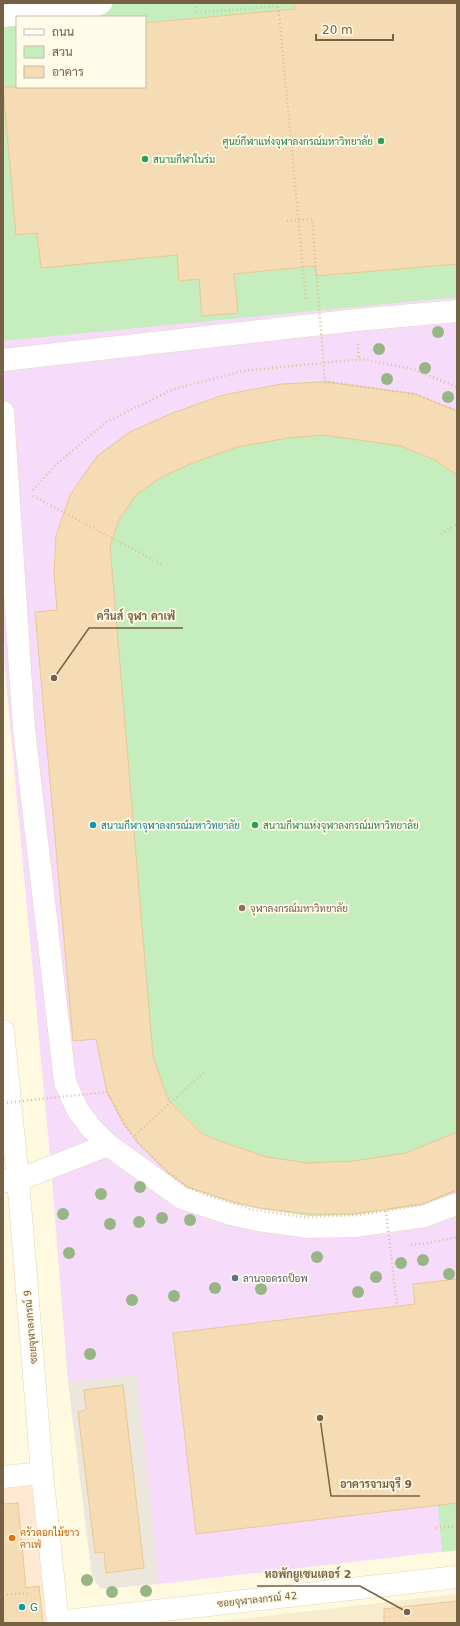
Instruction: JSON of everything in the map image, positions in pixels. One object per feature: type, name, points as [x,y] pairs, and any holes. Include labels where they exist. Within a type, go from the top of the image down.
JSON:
[{"type":"street","points":[[3,16],[101,3]]},
{"type":"street","points":[[3,360],[356,320],[457,311]]},
{"type":"street","points":[[3,412],[24,729],[65,1082],[77,1109],[91,1128],[113,1148],[182,1198],[231,1214],[258,1220],[308,1227],[356,1226],[375,1225],[425,1216],[457,1204]]},
{"type":"street","name":"ซอยจุฬาลงกรณ์ 9","points":[[3,1031],[10,1181],[58,1622]]},
{"type":"street","points":[[10,1181],[113,1148]]},
{"type":"street","points":[[3,1477],[42,1473]]},
{"type":"street","name":"ซอยจุฬาลงกรณ์ 42","points":[[58,1622],[457,1577]]},
{"type":"path","points":[[196,3],[195,14],[278,4],[307,308]]},
{"type":"path","points":[[287,221],[312,219],[325,382],[415,394],[457,411]]},
{"type":"path","points":[[161,564],[30,494],[57,464],[106,422],[174,389],[243,371],[362,359],[413,369],[457,387]]},
{"type":"path","points":[[441,534],[457,524]]},
{"type":"path","points":[[113,1148],[205,1071]]},
{"type":"path","points":[[3,1103],[107,1092],[124,1124],[138,1143],[169,1173],[186,1186],[206,1195],[254,1210],[304,1217],[359,1215],[421,1206],[457,1190]]},
{"type":"path","points":[[386,1211],[397,1306]]},
{"type":"path","points":[[427,1243],[457,1237]]},
{"type":"path","points":[[436,1528],[457,1526]]},
{"type":"shaded area","name":"จุฬาลงกรณ์มหาวิทยาลัย","points":[[3,3],[457,3],[457,1550],[159,1584],[137,1375],[68,1382],[51,1167],[3,649]]},
{"type":"shaded area","points":[[137,1375],[159,1584],[101,1589],[92,1577],[68,1382]]},
{"type":"shaded area","points":[[32,1482],[47,1623],[3,1623],[3,1485]]},
{"type":"shaded area","points":[[457,1594],[457,1623],[206,1623]]},
{"type":"green space","points":[[3,3],[457,3],[457,297],[3,341]]},
{"type":"green space","name":"สนามกีฬาแห่งจุฬาลงกรณ์มหาวิทยาลัย","points":[[325,381],[415,394],[457,411],[457,1190],[421,1205],[359,1215],[304,1217],[254,1210],[206,1195],[187,1187],[169,1173],[138,1143],[124,1124],[107,1092],[96,1039],[73,1041],[35,612],[57,610],[54,573],[56,536],[70,495],[97,456],[170,414],[223,395],[282,384]]},
{"type":"green space","points":[[457,1503],[457,1550],[442,1552],[438,1505]]},
{"type":"building","points":[[294,3],[457,3],[457,264],[316,276],[315,266],[234,274],[238,313],[202,316],[199,279],[179,281],[177,255],[41,268],[37,233],[16,235],[3,87],[146,88],[146,23],[295,9]]},
{"type":"building","name":"สนามกีฬาจุฬาลงกรณ์มหาวิทยาลัย","points":[[325,382],[415,394],[457,411],[457,475],[435,460],[401,446],[323,435],[288,438],[237,447],[190,464],[158,479],[136,495],[119,520],[110,546],[153,1056],[163,1086],[170,1102],[201,1133],[267,1157],[307,1163],[354,1161],[406,1153],[457,1132],[457,1190],[422,1204],[354,1214],[309,1214],[260,1208],[234,1202],[188,1187],[168,1173],[138,1143],[124,1124],[107,1092],[96,1039],[73,1041],[35,612],[57,610],[54,573],[56,536],[70,495],[97,456],[130,432],[170,414],[223,395],[282,384]]},
{"type":"building","points":[[457,1279],[457,1503],[196,1534],[173,1333],[415,1304],[413,1284]]},
{"type":"building","points":[[123,1385],[144,1568],[106,1573],[104,1552],[95,1553],[78,1412],[86,1410],[84,1390]]},
{"type":"building","points":[[18,1503],[26,1588],[39,1586],[43,1623],[3,1623],[3,1504]]},
{"type":"building","points":[[457,1601],[457,1623],[384,1623],[384,1609]]},
{"type":"place","name":"ศูนย์กีฬาแห่งจุฬาลงกรณ์มหาวิทยาลัย","points":[[381,141]]},
{"type":"place","name":"สนามกีฬาในร่ม","points":[[145,159]]},
{"type":"place","name":"ควีนส์ จุฬา คาเฟ่","points":[[54,678]]},
{"type":"place","name":"สนามกีฬาจุฬาลงกรณ์มหาวิทยาลัย","points":[[93,825]]},
{"type":"place","name":"สนามกีฬาแห่งจุฬาลงกรณ์มหาวิทยาลัย","points":[[255,825]]},
{"type":"place","name":"จุฬาลงกรณ์มหาวิทยาลัย","points":[[242,908]]},
{"type":"place","name":"ลานจอดรถป็อพ","points":[[235,1278]]},
{"type":"place","name":"อาคารจามจุรี 9","points":[[320,1418]]},
{"type":"place","name":"ครัวดอกไม้ขาว คาเฟ่","points":[[12,1538]]},
{"type":"place","name":"G","points":[[22,1607]]},
{"type":"place","name":"หอพักยูเซนเตอร์ 2","points":[[407,1612]]}]
